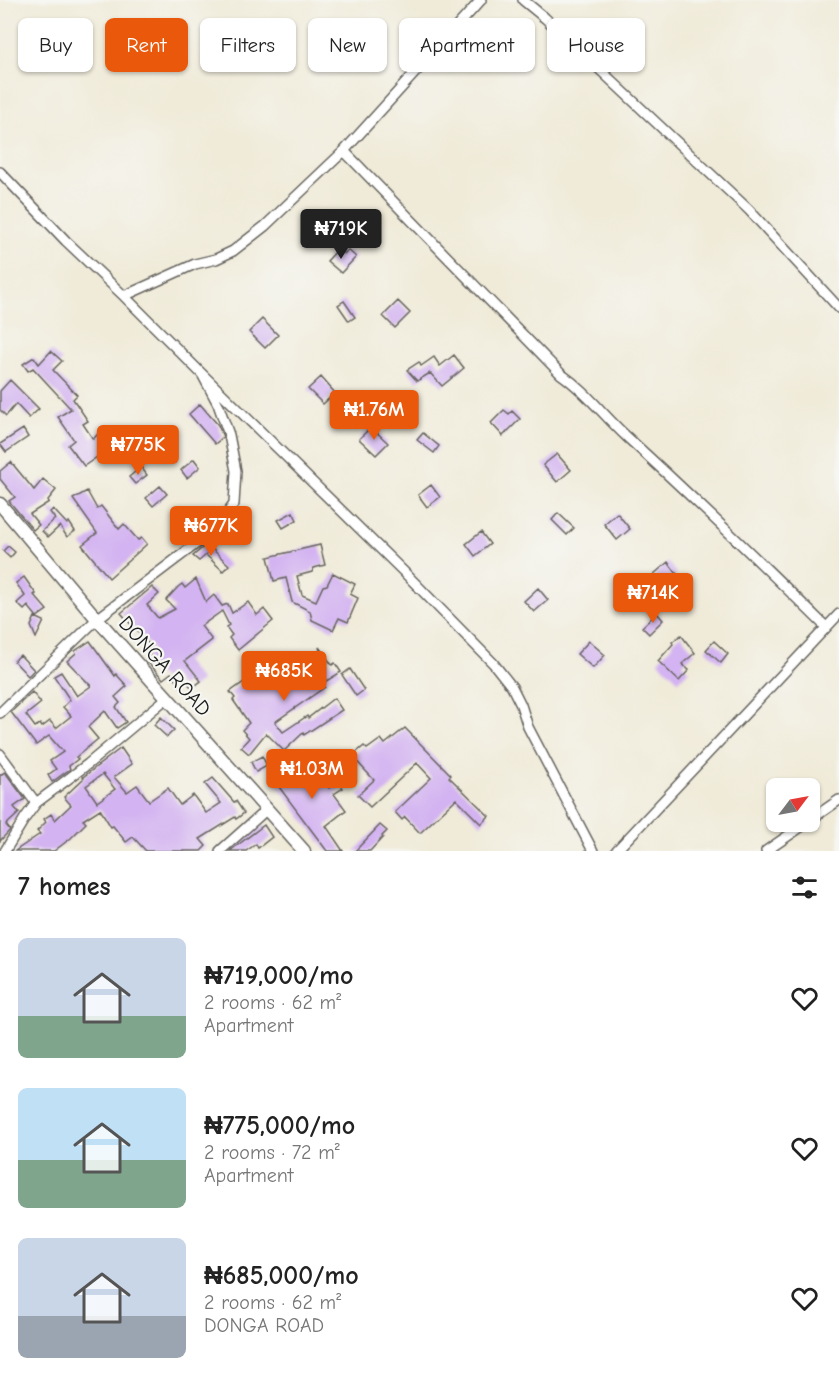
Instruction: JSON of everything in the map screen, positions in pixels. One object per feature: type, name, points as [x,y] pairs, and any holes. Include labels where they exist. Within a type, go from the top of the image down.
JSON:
[{"type":"street","points":[[124,296],[195,264],[216,259],[233,251],[265,226],[344,150],[482,0]]},
{"type":"street","points":[[523,0],[749,210],[839,308]]},
{"type":"street","points":[[344,150],[561,374],[578,386],[618,429],[681,486],[826,627]]},
{"type":"street","points":[[0,172],[66,241],[403,571],[493,663],[512,687],[528,726],[593,851]]},
{"type":"street","points":[[0,713],[97,619],[218,528],[234,504],[236,471],[229,435],[218,404],[202,374]]},
{"type":"street","name":"DONGA ROAD","points":[[0,504],[97,619],[304,851]]},
{"type":"street","points":[[616,851],[839,614]]},
{"type":"street","points":[[5,851],[36,803],[88,764],[168,697]]},
{"type":"street","points":[[1,758],[36,803]]},
{"type":"street","points":[[820,813],[839,800]]},
{"type":"street","points":[[220,851],[266,810]]},
{"type":"street","points":[[766,851],[793,832]]},
{"type":"building","points":[[339,248],[344,254],[348,250],[356,257],[341,273],[327,261]]},
{"type":"building","points":[[344,301],[355,317],[349,321],[338,305]]},
{"type":"building","points":[[398,301],[410,313],[395,328],[383,316]]},
{"type":"building","points":[[262,319],[278,335],[265,348],[249,332]]},
{"type":"building","points":[[51,351],[62,361],[53,370],[77,395],[73,399],[88,421],[83,424],[93,439],[105,427],[115,436],[112,438],[119,449],[103,459],[100,455],[84,466],[68,445],[74,440],[58,417],[71,409],[33,368],[28,371],[23,364],[34,357],[39,364]]},
{"type":"building","points":[[454,355],[464,368],[442,386],[430,373],[417,381],[407,370],[419,362],[421,366],[434,357],[440,366]]},
{"type":"building","points":[[321,377],[335,393],[323,404],[308,389]]},
{"type":"building","points":[[10,380],[39,409],[29,418],[16,404],[6,416],[0,410],[0,391]]},
{"type":"building","points":[[200,404],[218,425],[223,437],[215,444],[189,414]]},
{"type":"building","points":[[504,410],[509,414],[512,411],[520,419],[503,436],[491,423]]},
{"type":"building","points":[[371,427],[388,443],[376,455],[359,439]]},
{"type":"building","points":[[23,429],[28,437],[6,452],[0,444]]},
{"type":"building","points":[[423,433],[439,446],[434,453],[417,440]]},
{"type":"building","points":[[557,454],[571,470],[557,482],[543,465]]},
{"type":"building","points":[[194,459],[200,467],[187,478],[181,470]]},
{"type":"building","points":[[11,462],[34,490],[43,479],[56,490],[48,500],[49,502],[30,514],[39,525],[33,530],[9,501],[15,497],[0,479],[0,471]]},
{"type":"building","points":[[141,467],[147,475],[135,484],[129,477]]},
{"type":"building","points":[[431,485],[440,497],[427,507],[418,495]]},
{"type":"building","points":[[160,486],[167,494],[153,506],[146,498]]},
{"type":"building","points":[[87,491],[97,509],[101,506],[119,529],[124,524],[138,540],[142,538],[147,544],[109,578],[82,545],[97,533],[73,499]]},
{"type":"building","points":[[53,509],[67,524],[69,522],[75,531],[67,537],[60,526],[48,537],[42,531],[55,519],[50,512]]},
{"type":"building","points":[[293,512],[297,520],[283,528],[278,520]]},
{"type":"building","points":[[558,513],[574,528],[567,535],[552,520]]},
{"type":"building","points":[[617,513],[630,529],[617,540],[604,524]]},
{"type":"building","points":[[481,532],[490,544],[475,556],[466,544]]},
{"type":"building","points":[[207,544],[229,565],[223,571],[206,555],[199,561],[193,556]]},
{"type":"building","points":[[320,545],[325,565],[297,576],[302,595],[316,601],[323,586],[327,585],[333,573],[355,584],[350,594],[358,598],[348,622],[339,618],[333,630],[312,620],[310,611],[292,602],[286,578],[274,581],[268,557]]},
{"type":"building","points":[[8,546],[15,552],[10,558],[3,551]]},
{"type":"building","points":[[668,562],[677,574],[663,585],[654,574]]},
{"type":"building","points":[[24,577],[36,594],[34,595],[47,610],[37,617],[28,606],[24,610],[17,603],[25,596],[16,583]]},
{"type":"building","points":[[196,579],[206,602],[214,595],[222,606],[228,604],[232,613],[248,602],[257,615],[264,609],[273,621],[238,650],[229,638],[232,635],[226,627],[229,625],[222,611],[201,626],[212,640],[185,661],[201,681],[192,688],[187,682],[181,687],[171,673],[163,679],[146,660],[153,649],[121,613],[152,587],[159,594],[147,605],[158,618],[175,609],[166,600],[178,587],[182,584],[185,588]]},
{"type":"building","points":[[538,588],[548,600],[534,612],[524,601]]},
{"type":"building","points":[[657,613],[663,620],[649,634],[642,627]]},
{"type":"building","points":[[35,617],[44,621],[36,638],[31,626]]},
{"type":"building","points":[[681,635],[695,653],[682,664],[689,670],[679,681],[658,661],[673,644],[672,642]]},
{"type":"building","points":[[90,641],[115,676],[116,674],[127,686],[115,697],[120,703],[116,707],[126,722],[117,728],[105,711],[88,727],[98,739],[76,757],[78,759],[69,766],[70,769],[52,782],[48,775],[56,769],[50,761],[63,752],[49,736],[36,745],[11,712],[32,692],[41,703],[26,715],[35,727],[40,724],[42,727],[50,721],[56,728],[71,716],[63,707],[70,700],[54,676],[61,672],[77,696],[91,686],[67,661],[76,653],[75,651]]},
{"type":"building","points":[[589,641],[605,655],[593,668],[577,654]]},
{"type":"building","points":[[714,641],[728,654],[721,663],[706,650]]},
{"type":"building","points":[[319,647],[332,665],[335,663],[341,672],[323,683],[325,687],[275,722],[283,732],[307,716],[308,718],[334,698],[342,710],[304,735],[303,733],[284,751],[266,733],[249,754],[241,747],[249,738],[242,730],[249,723],[230,692],[255,674],[252,671],[262,664],[277,685],[319,655],[322,659]]},
{"type":"building","points":[[20,655],[34,670],[28,676],[14,661]]},
{"type":"building","points":[[350,669],[364,690],[356,696],[342,675]]},
{"type":"building","points":[[161,717],[174,730],[167,737],[154,725]]},
{"type":"building","points":[[405,728],[451,775],[449,777],[489,816],[481,824],[456,799],[420,833],[405,817],[402,820],[395,812],[431,778],[417,763],[370,807],[358,795],[374,780],[352,756],[364,746],[367,749],[381,739],[385,744]]},
{"type":"building","points":[[121,748],[132,764],[114,777],[127,792],[137,785],[149,801],[168,788],[180,805],[193,795],[206,813],[221,803],[205,784],[213,778],[234,802],[236,801],[244,813],[200,839],[206,846],[201,851],[146,851],[133,837],[126,842],[113,826],[111,827],[100,809],[83,820],[86,823],[54,851],[15,851],[40,834],[37,831],[46,822],[44,819],[51,814],[55,820],[71,805],[64,797],[83,777]],"holes":[[[103,774],[115,789],[97,802],[86,786]]]},
{"type":"building","points":[[304,755],[329,788],[338,781],[343,788],[334,794],[346,810],[326,826],[343,851],[327,851],[273,779]]},
{"type":"building","points":[[262,756],[267,766],[256,772],[251,762]]},
{"type":"building","points":[[5,772],[25,799],[14,807],[19,813],[6,825],[10,830],[0,841],[0,775]]},
{"type":"building","points":[[264,825],[272,837],[258,848],[256,844],[246,851],[230,851]]},
{"type":"building","points":[[380,825],[387,831],[370,851],[355,851]]}]
